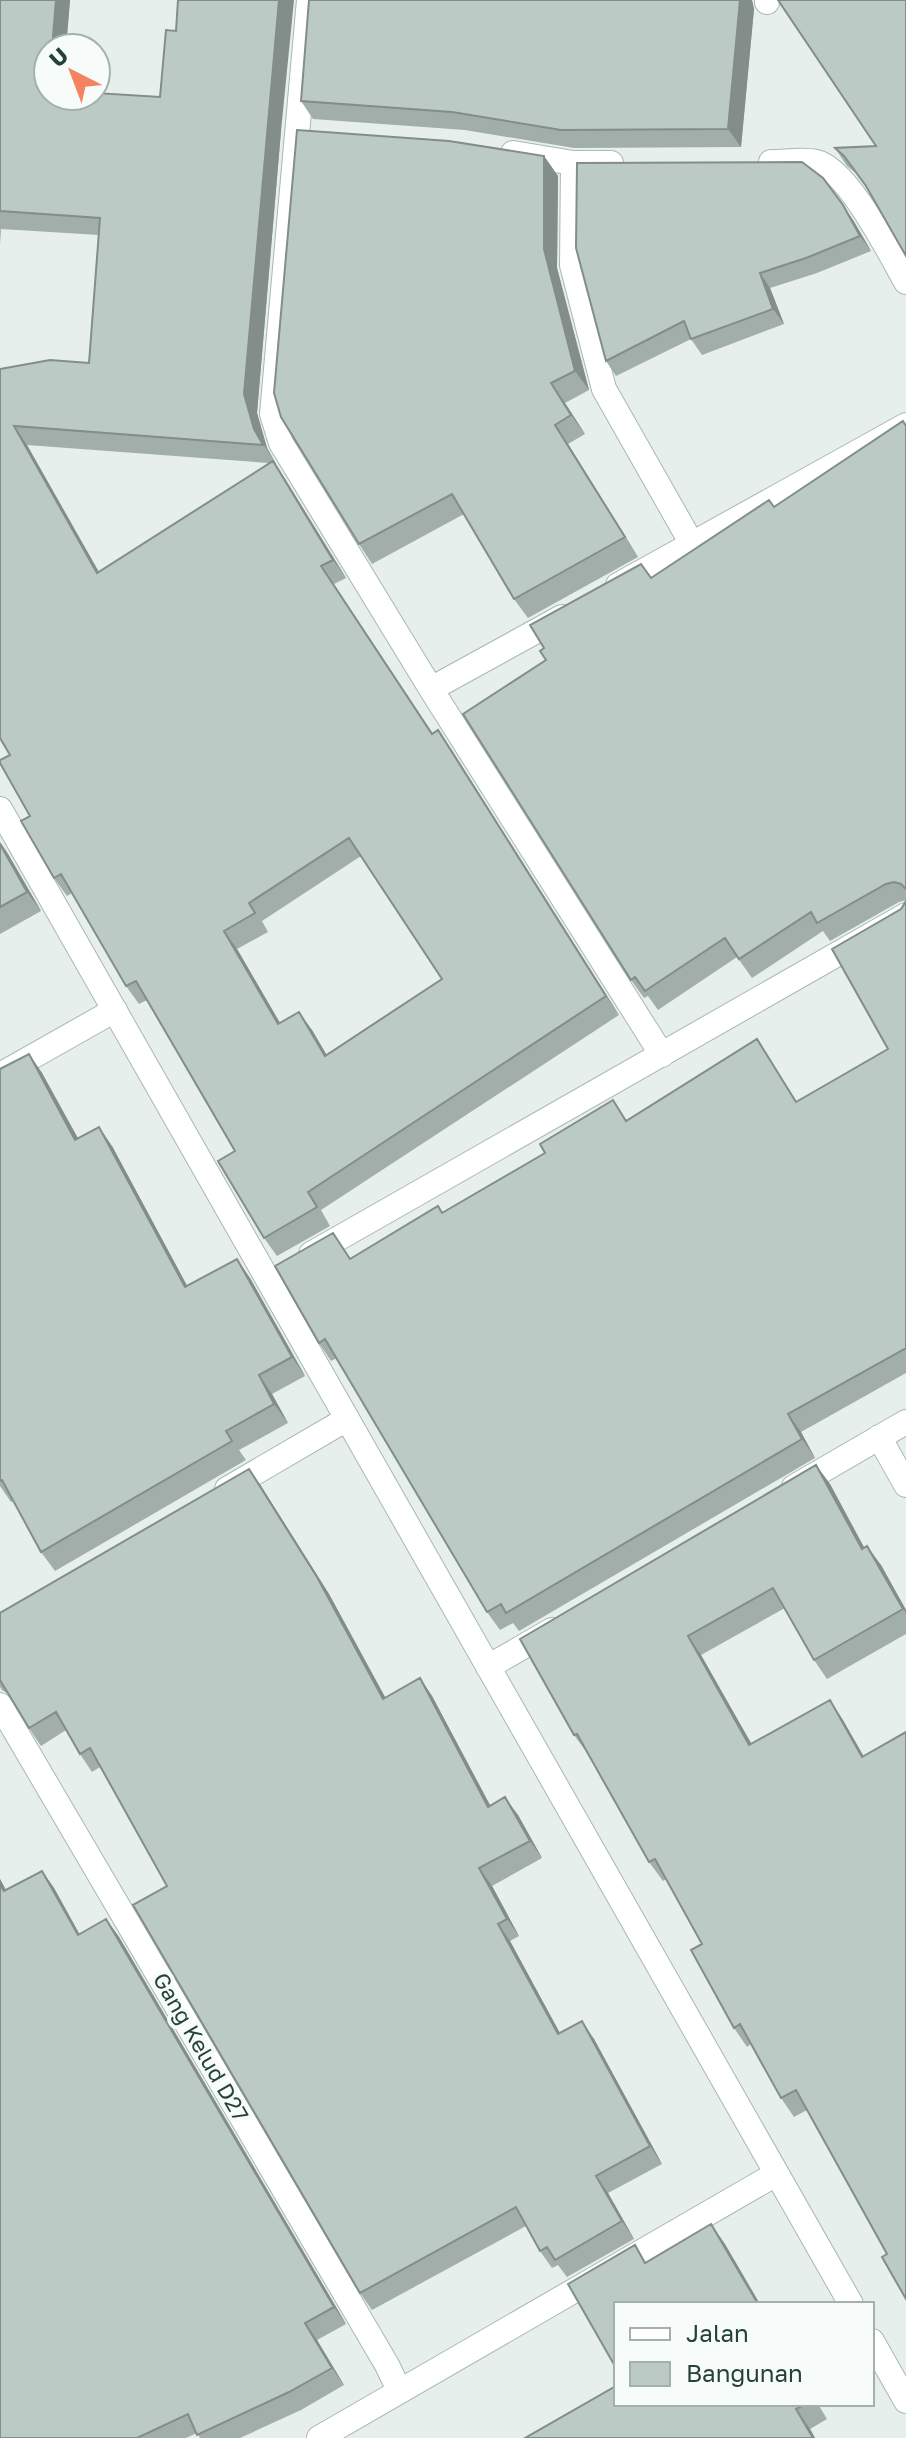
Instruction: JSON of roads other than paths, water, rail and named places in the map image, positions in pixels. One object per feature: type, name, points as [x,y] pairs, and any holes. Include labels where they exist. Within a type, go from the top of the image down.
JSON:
[{"type":"street","points":[[309,0],[272,414],[281,443],[431,689],[662,1055]]},
{"type":"street","points":[[296,133],[327,135]]},
{"type":"street","points":[[495,150],[573,163],[635,163]]},
{"type":"street","points":[[742,162],[818,162],[845,183],[866,212],[906,282]]},
{"type":"street","points":[[573,163],[572,265],[604,389],[692,544]]},
{"type":"street","points":[[431,689],[906,425]]},
{"type":"street","points":[[0,809],[115,1010],[281,1271],[347,1419],[850,2302]]},
{"type":"street","points":[[281,1271],[906,915]]},
{"type":"street","points":[[0,1075],[115,1010]]},
{"type":"street","points":[[200,1504],[347,1419]]},
{"type":"street","points":[[772,1501],[906,1422]]},
{"type":"street","points":[[879,1437],[906,1485]]},
{"type":"street","points":[[488,1667],[569,1619]]},
{"type":"street","name":"Gang Kelud D27","points":[[0,1705],[399,2390]]},
{"type":"street","points":[[319,2438],[776,2174]]},
{"type":"street","points":[[874,2345],[906,2401]]}]
